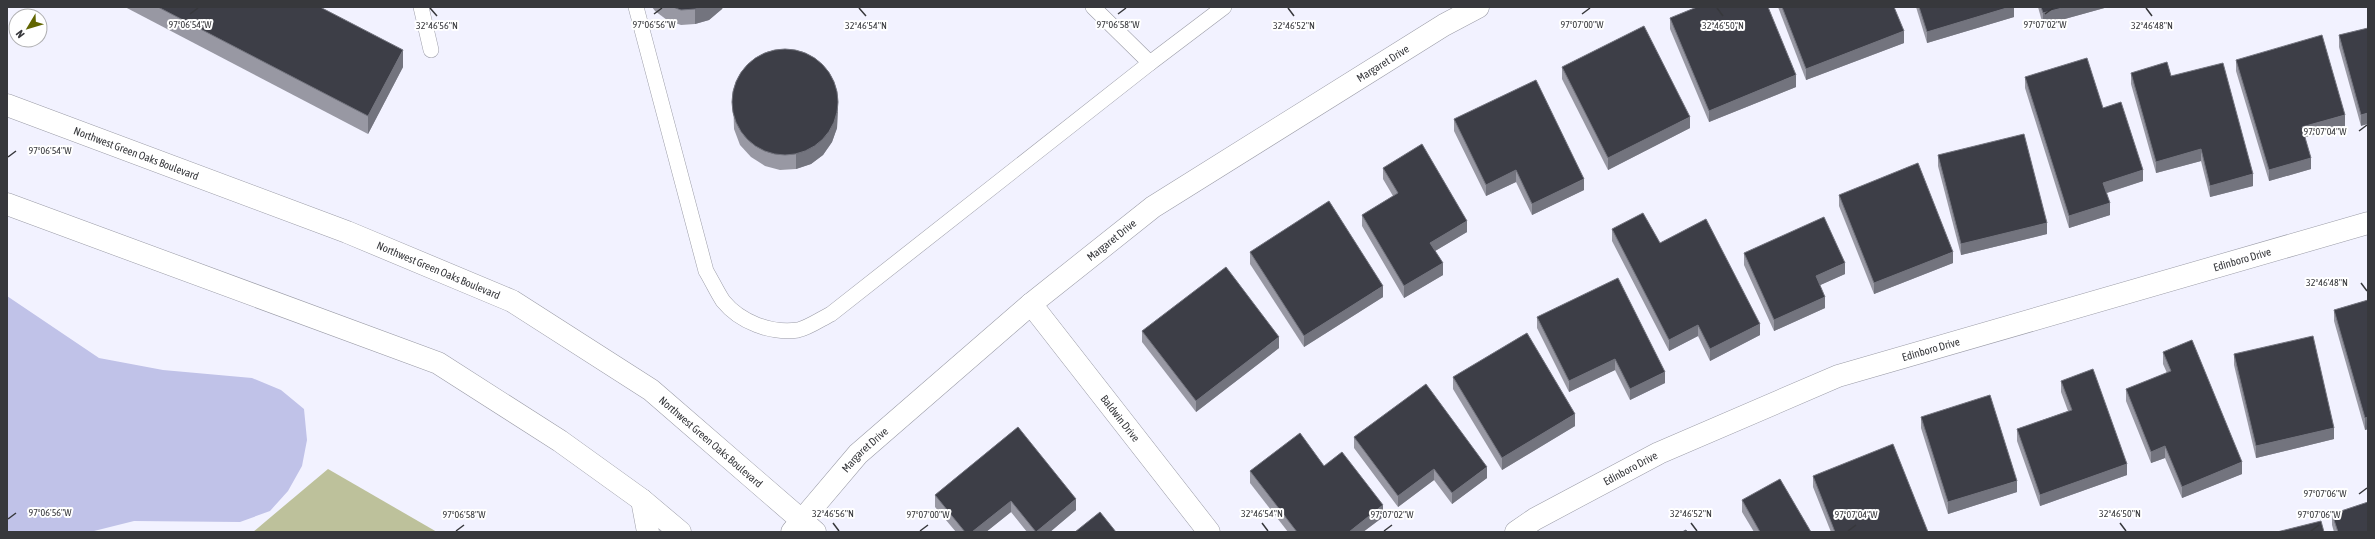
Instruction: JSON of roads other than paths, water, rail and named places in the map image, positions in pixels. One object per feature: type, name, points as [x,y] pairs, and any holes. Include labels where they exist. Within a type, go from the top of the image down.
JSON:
[{"type":"street","name":"Margaret Drive","points":[[803,528],[858,454],[1031,304],[1153,207],[1444,25],[1478,7]]},
{"type":"street","name":"Northwest Green Oaks Boulevard","points":[[7,105],[347,232],[512,301],[651,390],[803,528]]},
{"type":"street","points":[[7,204],[438,363],[560,441],[642,500],[680,532]]},
{"type":"street","name":"Edinboro Drive","points":[[1516,532],[1535,519],[1659,453],[1838,376],[2368,223]]},
{"type":"street","name":"Baldwin Drive","points":[[1031,304],[1209,532]]},
{"type":"street","points":[[642,500],[648,532]]},
{"type":"lane","points":[[421,7],[431,50]]},
{"type":"lane","points":[[636,7],[706,271],[723,301],[740,316],[760,326],[780,330],[799,330],[831,314],[1150,62],[1224,7]]},
{"type":"lane","points":[[1093,7],[1150,62]]},
{"type":"water","points":[[7,296],[99,358],[163,370],[252,378],[281,390],[304,409],[307,440],[302,466],[288,491],[270,511],[240,522],[134,521],[90,532],[7,532]]}]
